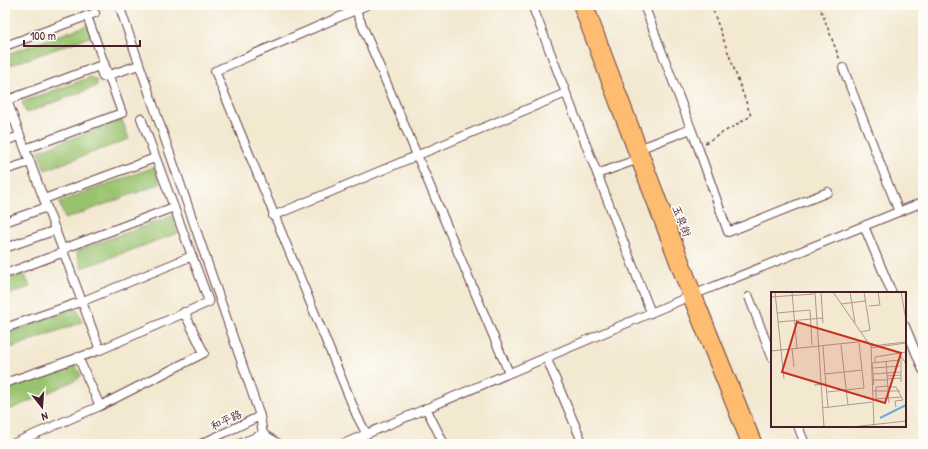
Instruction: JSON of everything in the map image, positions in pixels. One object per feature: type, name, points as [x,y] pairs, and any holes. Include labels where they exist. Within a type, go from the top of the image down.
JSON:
[{"type":"main road","name":"玉泉街","points":[[578,5],[692,295],[747,444]]},
{"type":"main road","name":"玉泉街","points":[[588,5],[637,153]]},
{"type":"main road","name":"玉泉街","points":[[692,295],[757,444]]},
{"type":"street","points":[[119,5],[260,416],[263,434],[279,444]]},
{"type":"street","points":[[366,433],[357,416],[273,216],[215,71],[355,7],[367,5]]},
{"type":"street","points":[[542,5],[533,6],[651,312]]},
{"type":"street","points":[[644,5],[698,147],[728,232],[828,192]]},
{"type":"street","points":[[355,7],[509,373]]},
{"type":"street","points":[[5,46],[95,13]]},
{"type":"street","points":[[25,149],[122,113],[110,75],[87,16]]},
{"type":"street","points":[[100,350],[64,250],[6,99],[99,66],[103,77],[139,65]]},
{"type":"street","points":[[843,68],[899,212]]},
{"type":"street","points":[[273,216],[566,93]]},
{"type":"street","points":[[5,383],[100,350],[209,302],[141,118]]},
{"type":"street","points":[[597,174],[637,153],[691,129]]},
{"type":"street","points":[[5,141],[20,136]]},
{"type":"street","points":[[5,222],[46,203],[155,158]]},
{"type":"street","points":[[5,170],[30,162]]},
{"type":"street","points":[[343,444],[651,312],[923,202]]},
{"type":"street","points":[[5,274],[174,207]]},
{"type":"street","points":[[864,226],[892,292]]},
{"type":"street","points":[[5,248],[56,230]]},
{"type":"street","points":[[5,328],[83,301],[192,256]]},
{"type":"street","points":[[749,296],[771,354]]},
{"type":"street","points":[[12,444],[100,406],[204,353],[184,312]]},
{"type":"street","points":[[906,328],[923,370]]},
{"type":"street","points":[[546,357],[583,444]]},
{"type":"street","points":[[78,358],[100,406]]},
{"type":"street","points":[[426,408],[444,444]]},
{"type":"street","name":"和平路","points":[[200,444],[260,416]]},
{"type":"street","points":[[798,427],[805,444]]},
{"type":"street","points":[[239,444],[263,434]]},
{"type":"path","points":[[698,147],[751,116],[711,5]]},
{"type":"path","points":[[819,5],[843,68]]},
{"type":"green space","points":[[88,25],[92,36],[5,67],[5,55]]},
{"type":"green space","points":[[91,77],[97,81],[97,85],[95,87],[26,113],[22,102]]},
{"type":"green space","points":[[122,120],[129,139],[45,170],[38,151]]},
{"type":"green space","points":[[154,167],[160,184],[65,219],[59,202]]},
{"type":"green space","points":[[172,216],[178,233],[82,268],[76,251]]},
{"type":"green space","points":[[24,273],[30,287],[5,296],[5,281]]},
{"type":"green space","points":[[76,308],[82,322],[5,350],[5,334]]},
{"type":"green space","points":[[74,364],[81,375],[78,379],[5,412],[5,389]]}]
